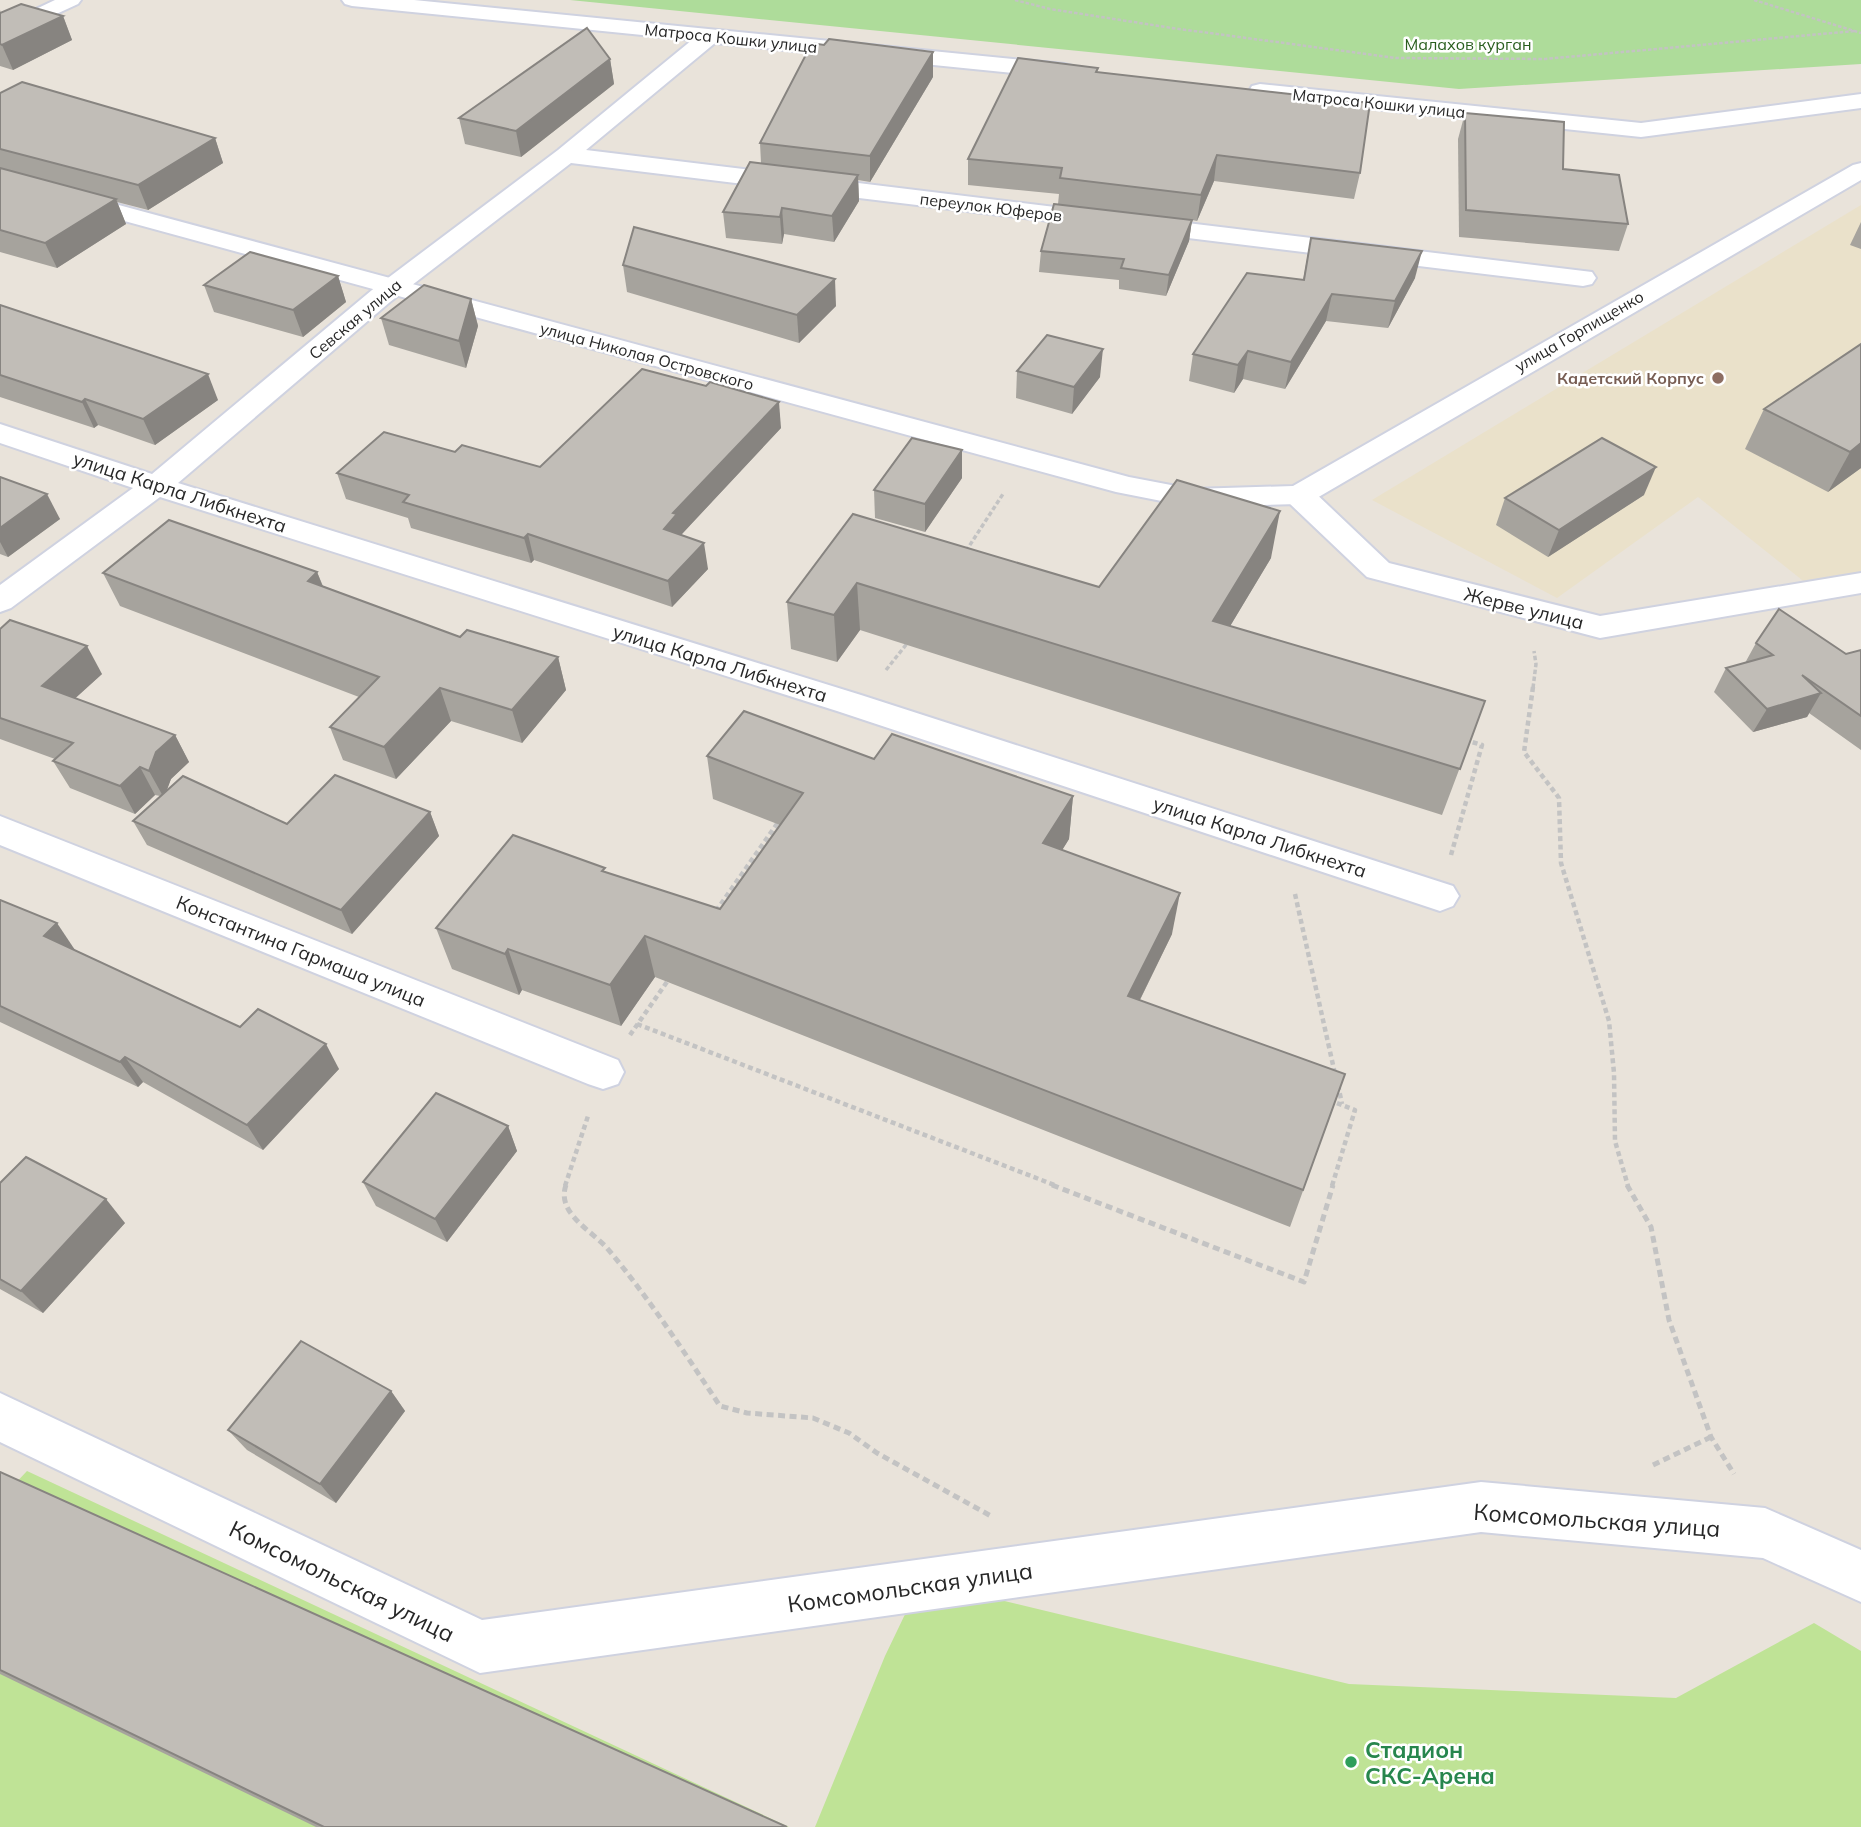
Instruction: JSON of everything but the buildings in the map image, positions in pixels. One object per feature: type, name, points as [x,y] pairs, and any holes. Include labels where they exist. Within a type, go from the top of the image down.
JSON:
[{"type":"street","points":[[0,34],[71,0]]},
{"type":"street","name":"Матроса Кошки улица","points":[[352,0],[1085,73]]},
{"type":"street","name":"Севская улица","points":[[0,601],[158,484],[391,288],[566,155],[710,36]]},
{"type":"street","name":"Матроса Кошки улица","points":[[1238,89],[1641,130],[1861,101]]},
{"type":"street","name":"переулок Юферов","points":[[566,155],[1583,278]]},
{"type":"street","name":"улица Горпищенко","points":[[1299,495],[1861,170]]},
{"type":"street","name":"улица Николая Островского","points":[[0,180],[1126,486],[1192,498],[1299,495]]},
{"type":"street","name":"улица Карла Либкнехта","points":[[0,433],[265,521],[849,703],[1440,896]]},
{"type":"street","name":"Жерве улица","points":[[1299,495],[1378,570],[1600,627],[1861,583]]},
{"type":"street","name":"Константина Гармаша улица","points":[[0,830],[603,1072]]},
{"type":"street","name":"Комсомольская улица","points":[[0,1417],[480,1647],[1481,1507],[1765,1533],[1861,1576]]},
{"type":"path","points":[[1015,0],[1050,9],[1159,26],[1396,58],[1545,59],[1855,31]]},
{"type":"path","points":[[1754,0],[1861,33]]},
{"type":"path","points":[[964,555],[1010,487]]},
{"type":"path","points":[[1528,609],[1536,664],[1524,752],[1559,798],[1561,863],[1609,1021],[1615,1073],[1615,1141],[1625,1182],[1651,1227],[1669,1320],[1711,1437],[1741,1485],[1765,1533]]},
{"type":"path","points":[[849,703],[883,674],[917,631]]},
{"type":"path","points":[[1440,896],[1482,745],[1455,737]]},
{"type":"path","points":[[712,917],[780,818]]},
{"type":"path","points":[[1284,845],[1342,1105]]},
{"type":"path","points":[[734,884],[747,889]]},
{"type":"path","points":[[674,971],[603,1072],[563,1193],[568,1211],[604,1245],[648,1298],[720,1406],[747,1413],[813,1418],[849,1433],[877,1453],[970,1507],[1004,1522]]},
{"type":"path","points":[[637,1024],[1304,1282],[1356,1110],[1316,1096]]},
{"type":"shaded area","name":"Кадетский Корпус","points":[[1861,205],[1861,572],[1807,584],[1698,497],[1557,598],[1372,500]]},
{"type":"green space","name":"Малахов курган","points":[[570,0],[1861,0],[1861,64],[1459,89]]},
{"type":"green space","points":[[27,1471],[789,1827],[0,1827],[0,1482],[11,1488]]},
{"type":"green space","name":"Стадион СКС-Арена","points":[[921,1581],[1349,1684],[1676,1698],[1814,1623],[1861,1651],[1861,1827],[815,1827],[885,1656]]},
{"type":"place","name":"Кадетский Корпус","points":[[1718,378]]},
{"type":"place","name":"Стадион СКС-Арена","points":[[1351,1762]]}]
